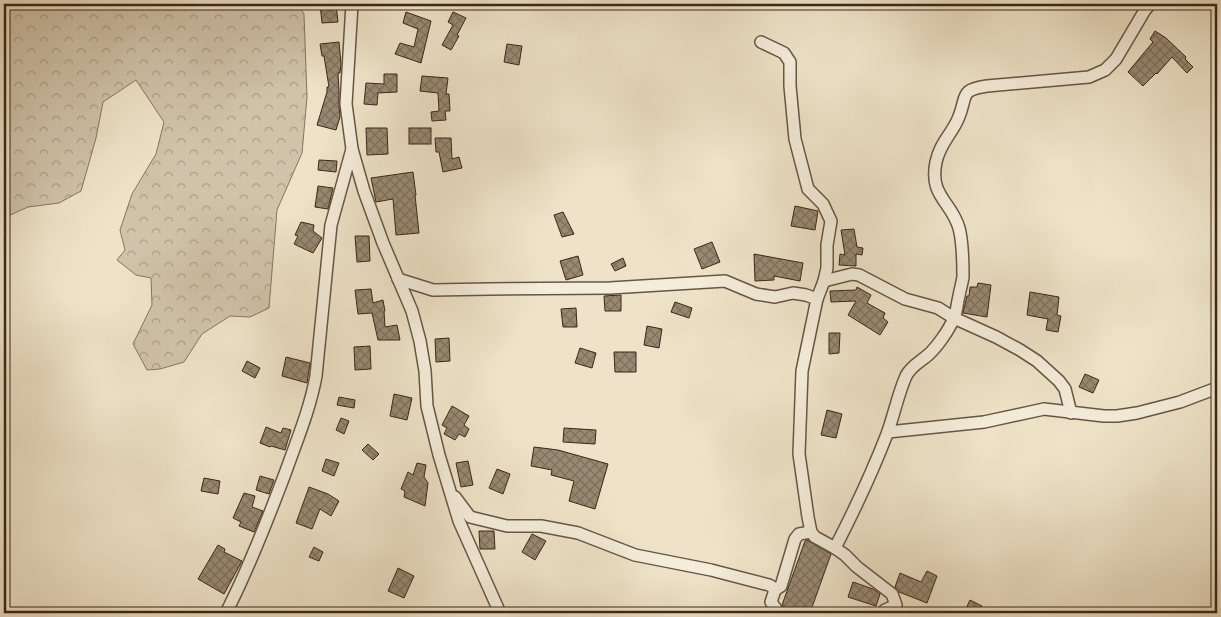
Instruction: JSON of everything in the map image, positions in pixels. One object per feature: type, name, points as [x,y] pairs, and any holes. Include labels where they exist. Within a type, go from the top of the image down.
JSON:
[{"type":"street","points":[[352,4],[346,104],[352,149],[364,191],[383,243],[412,311],[420,341],[428,406],[438,455],[459,521],[500,613]]},
{"type":"street","points":[[835,548],[862,494],[888,432],[908,373],[928,355],[942,338],[954,318],[963,280],[959,228],[935,185],[935,173],[936,161],[941,145],[954,127],[965,97],[974,88],[1089,77],[1105,70],[1116,59],[1150,4]]},
{"type":"street","points":[[761,42],[784,53],[790,62],[790,86],[795,139],[808,189],[822,204],[831,221],[827,245],[827,268],[824,281],[816,299],[802,371],[799,442],[811,532],[820,541],[845,555],[857,567],[892,594],[896,605],[882,613]]},
{"type":"street","points":[[226,613],[270,515],[312,396],[316,376],[331,225],[352,149]]},
{"type":"street","points":[[824,281],[859,274],[905,298],[932,305],[954,318],[996,336],[1037,361],[1060,381],[1071,413]]},
{"type":"street","points":[[398,279],[433,290],[610,288],[725,281],[756,294],[775,297],[793,293],[816,299]]},
{"type":"street","points":[[888,432],[984,422],[1044,410],[1111,416],[1136,413],[1180,402],[1217,388]]},
{"type":"street","points":[[450,490],[470,517],[507,526],[541,526],[578,533],[635,554],[711,570],[769,585],[776,590]]},
{"type":"street","points":[[779,613],[771,602],[776,590],[781,586],[796,536],[811,532]]},
{"type":"green space","points":[[4,4],[298,4],[304,14],[307,97],[302,153],[277,210],[269,308],[250,317],[230,316],[202,334],[184,362],[160,369],[147,370],[133,344],[152,305],[151,278],[136,275],[117,260],[125,250],[120,230],[132,194],[156,154],[164,122],[136,80],[103,102],[96,138],[81,191],[59,203],[28,207],[8,216],[4,212]]},
{"type":"building","points":[[320,4],[336,4],[338,22],[322,23]]},
{"type":"building","points":[[406,12],[431,21],[421,63],[395,54],[400,43],[414,47],[418,29],[403,23]]},
{"type":"building","points":[[453,12],[466,18],[451,50],[442,45],[453,25],[448,22]]},
{"type":"building","points":[[1155,31],[1166,38],[1186,57],[1185,59],[1193,67],[1187,73],[1172,57],[1143,86],[1128,72],[1153,42],[1150,39]]},
{"type":"building","points":[[339,42],[341,64],[340,73],[338,73],[340,117],[336,130],[317,125],[327,87],[329,87],[320,44]]},
{"type":"building","points":[[507,44],[522,46],[519,65],[504,62]]},
{"type":"building","points":[[384,74],[397,74],[397,92],[378,93],[377,105],[364,104],[366,83],[384,84]]},
{"type":"building","points":[[422,76],[448,78],[446,94],[449,94],[450,111],[445,111],[446,120],[432,121],[431,112],[439,111],[438,93],[420,91]]},
{"type":"building","points":[[366,128],[387,128],[388,154],[367,155]]},
{"type":"building","points":[[409,128],[431,128],[431,144],[409,144]]},
{"type":"building","points":[[435,138],[451,138],[452,159],[459,157],[462,168],[443,172],[439,152],[436,152]]},
{"type":"building","points":[[319,160],[337,161],[336,172],[318,170]]},
{"type":"building","points":[[413,172],[419,233],[396,235],[393,199],[376,202],[371,178]]},
{"type":"building","points":[[318,186],[333,188],[328,209],[315,207]]},
{"type":"building","points":[[795,206],[818,211],[815,230],[791,226]]},
{"type":"building","points":[[563,212],[574,234],[562,237],[554,215]]},
{"type":"building","points":[[301,222],[314,225],[313,231],[322,238],[313,253],[294,244],[298,236],[295,235]]},
{"type":"building","points":[[854,229],[857,247],[863,248],[862,255],[856,254],[856,266],[839,265],[840,254],[845,255],[841,230]]},
{"type":"building","points":[[355,236],[369,236],[370,261],[357,262]]},
{"type":"building","points":[[712,242],[720,262],[702,269],[694,249]]},
{"type":"building","points":[[754,254],[803,263],[800,281],[774,276],[774,280],[755,281]]},
{"type":"building","points":[[578,256],[583,275],[566,280],[560,261]]},
{"type":"building","points":[[623,258],[626,266],[615,271],[611,264]]},
{"type":"building","points":[[978,283],[991,285],[987,317],[963,313],[970,287],[977,287]]},
{"type":"building","points":[[857,287],[871,295],[867,303],[885,313],[883,318],[888,322],[880,335],[848,315],[856,301],[831,302],[830,291],[856,290]]},
{"type":"building","points":[[371,289],[373,303],[383,300],[385,327],[397,325],[400,340],[378,340],[372,313],[358,314],[355,290]]},
{"type":"building","points":[[1030,292],[1059,297],[1057,315],[1061,316],[1058,332],[1046,330],[1048,319],[1027,315]]},
{"type":"building","points":[[621,295],[621,311],[605,311],[604,296]]},
{"type":"building","points":[[675,302],[692,308],[689,318],[671,312]]},
{"type":"building","points":[[576,308],[577,327],[563,327],[561,309]]},
{"type":"building","points":[[647,326],[662,329],[659,348],[644,345]]},
{"type":"building","points":[[829,333],[840,333],[839,353],[829,354]]},
{"type":"building","points":[[449,338],[450,361],[436,362],[435,339]]},
{"type":"building","points":[[370,346],[371,369],[355,370],[354,347]]},
{"type":"building","points":[[580,348],[596,353],[592,368],[575,363]]},
{"type":"building","points":[[614,352],[636,352],[636,372],[615,372]]},
{"type":"building","points":[[286,357],[310,363],[307,383],[282,376]]},
{"type":"building","points":[[247,361],[260,368],[255,378],[242,371]]},
{"type":"building","points":[[1085,374],[1099,380],[1093,393],[1079,387]]},
{"type":"building","points":[[394,394],[412,398],[407,420],[390,416]]},
{"type":"building","points":[[339,397],[355,400],[354,408],[337,405]]},
{"type":"building","points":[[452,406],[469,416],[464,425],[469,429],[465,437],[459,434],[455,440],[444,434],[447,428],[442,425]]},
{"type":"building","points":[[827,410],[842,414],[836,438],[821,435]]},
{"type":"building","points":[[341,418],[349,421],[344,434],[336,430]]},
{"type":"building","points":[[266,427],[281,433],[283,428],[291,430],[285,450],[260,443]]},
{"type":"building","points":[[564,428],[596,430],[595,444],[563,442]]},
{"type":"building","points":[[368,444],[379,454],[373,460],[362,450]]},
{"type":"building","points":[[534,447],[558,450],[608,464],[595,509],[569,501],[574,481],[551,475],[552,470],[531,466]]},
{"type":"building","points":[[326,459],[339,463],[334,476],[322,471]]},
{"type":"building","points":[[468,461],[473,485],[461,487],[456,463]]},
{"type":"building","points":[[417,463],[426,465],[424,477],[428,483],[425,506],[404,497],[405,491],[401,489],[408,472],[413,475]]},
{"type":"building","points":[[497,469],[510,474],[503,494],[489,488]]},
{"type":"building","points":[[260,476],[274,480],[269,494],[256,490]]},
{"type":"building","points":[[204,478],[220,481],[218,494],[201,491]]},
{"type":"building","points":[[309,487],[328,494],[339,501],[331,516],[320,509],[312,529],[296,523]]},
{"type":"building","points":[[244,493],[255,496],[252,507],[263,511],[254,532],[239,526],[241,522],[233,518]]},
{"type":"building","points":[[479,531],[494,531],[495,549],[480,549]]},
{"type":"building","points":[[532,534],[546,541],[535,560],[522,552]]},
{"type":"building","points":[[807,540],[831,554],[810,613],[786,613],[782,605],[805,541]]},
{"type":"building","points":[[218,545],[225,549],[224,552],[242,561],[224,594],[198,579]]},
{"type":"building","points":[[314,547],[323,552],[319,561],[309,557]]},
{"type":"building","points":[[398,568],[414,576],[404,598],[388,591]]},
{"type":"building","points":[[927,571],[937,576],[927,603],[899,592],[895,587],[900,573],[921,582]]},
{"type":"building","points":[[853,582],[873,589],[880,594],[876,606],[848,597]]},
{"type":"building","points":[[970,600],[982,606],[979,613],[964,613]]}]
